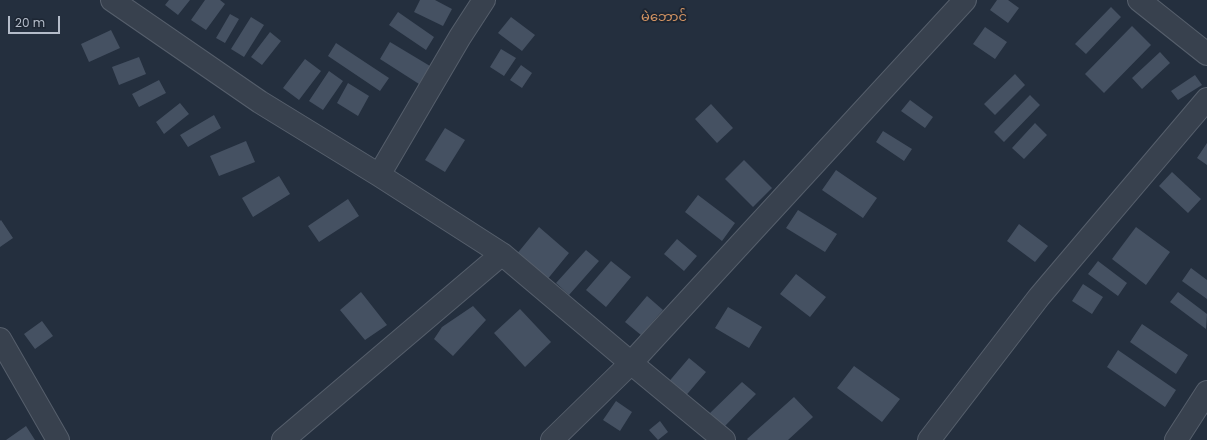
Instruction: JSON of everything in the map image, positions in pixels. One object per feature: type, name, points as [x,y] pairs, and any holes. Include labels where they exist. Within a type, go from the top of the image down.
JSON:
[{"type":"street","points":[[112,0],[260,102],[502,254],[724,440]]},
{"type":"street","points":[[378,175],[460,37],[484,0]]},
{"type":"street","points":[[552,440],[631,363],[965,0]]},
{"type":"street","points":[[1139,0],[1207,54]]},
{"type":"street","points":[[929,440],[1039,297],[1207,99]]},
{"type":"street","points":[[283,440],[502,254]]},
{"type":"street","points":[[0,339],[58,440]]},
{"type":"street","points":[[1176,440],[1207,392]]},
{"type":"building","points":[[169,0],[190,0],[178,15],[165,5]]},
{"type":"building","points":[[205,0],[220,0],[225,4],[206,30],[191,20]]},
{"type":"building","points":[[420,0],[435,0],[452,9],[443,26],[414,12]]},
{"type":"building","points":[[997,0],[1008,0],[1019,8],[1008,23],[990,10]]},
{"type":"building","points":[[1111,7],[1121,17],[1086,54],[1075,44]]},
{"type":"building","points":[[398,12],[434,37],[426,50],[389,25]]},
{"type":"building","points":[[230,14],[239,19],[225,43],[216,38]]},
{"type":"building","points":[[251,17],[264,25],[244,57],[231,49]]},
{"type":"building","points":[[511,17],[535,35],[522,51],[498,33]]},
{"type":"building","points":[[1132,26],[1151,45],[1104,93],[1085,74]]},
{"type":"building","points":[[985,27],[1007,42],[995,59],[973,44]]},
{"type":"building","points":[[111,30],[120,48],[89,62],[81,44]]},
{"type":"building","points":[[270,32],[281,41],[262,65],[251,57]]},
{"type":"building","points":[[390,42],[430,66],[419,84],[380,59]]},
{"type":"building","points":[[336,43],[389,78],[380,91],[328,56]]},
{"type":"building","points":[[501,49],[516,58],[504,76],[490,67]]},
{"type":"building","points":[[1160,52],[1170,63],[1142,89],[1132,78]]},
{"type":"building","points":[[139,57],[146,74],[119,85],[112,67]]},
{"type":"building","points":[[305,59],[321,71],[299,100],[283,88]]},
{"type":"building","points":[[521,65],[532,73],[522,88],[510,80]]},
{"type":"building","points":[[329,71],[343,81],[323,110],[309,101]]},
{"type":"building","points":[[1015,74],[1025,85],[995,115],[984,104]]},
{"type":"building","points":[[1195,75],[1202,85],[1178,100],[1171,91]]},
{"type":"building","points":[[159,80],[166,93],[139,107],[132,94]]},
{"type":"building","points":[[348,83],[369,96],[358,116],[337,103]]},
{"type":"building","points":[[1030,95],[1040,105],[1004,142],[994,132]]},
{"type":"building","points":[[910,100],[933,117],[925,128],[901,111]]},
{"type":"building","points":[[180,103],[189,114],[164,134],[156,122]]},
{"type":"building","points":[[711,104],[733,128],[717,143],[695,119]]},
{"type":"building","points":[[214,115],[221,128],[188,147],[180,135]]},
{"type":"building","points":[[1035,123],[1047,135],[1024,159],[1012,148]]},
{"type":"building","points":[[445,128],[465,140],[445,172],[425,160]]},
{"type":"building","points":[[883,131],[912,149],[904,161],[876,142]]},
{"type":"building","points":[[246,141],[255,162],[219,176],[210,156]]},
{"type":"building","points":[[1207,143],[1207,165],[1197,158]]},
{"type":"building","points":[[744,160],[772,188],[753,207],[725,179]]},
{"type":"building","points":[[836,170],[877,198],[863,218],[822,190]]},
{"type":"building","points":[[1172,172],[1201,199],[1188,213],[1159,186]]},
{"type":"building","points":[[279,176],[290,194],[253,217],[242,198]]},
{"type":"building","points":[[698,195],[735,223],[722,241],[685,212]]},
{"type":"building","points":[[348,199],[359,216],[319,242],[308,226]]},
{"type":"building","points":[[798,210],[837,234],[825,252],[786,228]]},
{"type":"building","points":[[1,220],[13,238],[0,247],[0,221]]},
{"type":"building","points":[[1019,224],[1048,246],[1035,262],[1007,241]]},
{"type":"building","points":[[539,227],[569,253],[546,281],[516,255]]},
{"type":"building","points":[[1136,227],[1170,252],[1146,285],[1112,259]]},
{"type":"building","points":[[677,239],[697,256],[684,271],[664,254]]},
{"type":"building","points":[[586,250],[599,261],[569,295],[556,283]]},
{"type":"building","points":[[611,261],[631,277],[606,307],[586,290]]},
{"type":"building","points":[[1098,261],[1127,283],[1118,296],[1088,274]]},
{"type":"building","points":[[1191,268],[1207,280],[1207,299],[1182,281]]},
{"type":"building","points":[[796,274],[826,297],[810,317],[780,294]]},
{"type":"building","points":[[1083,284],[1103,297],[1092,314],[1072,301]]},
{"type":"building","points":[[361,292],[387,325],[365,340],[340,310]]},
{"type":"building","points":[[1178,292],[1207,314],[1206,329],[1170,302]]},
{"type":"building","points":[[647,296],[663,310],[641,335],[625,322]]},
{"type":"building","points":[[473,306],[486,320],[453,356],[434,339],[442,327]]},
{"type":"building","points":[[728,307],[762,327],[749,348],[715,328]]},
{"type":"building","points":[[520,309],[551,342],[525,367],[494,333]]},
{"type":"building","points":[[42,321],[53,336],[35,349],[24,334]]},
{"type":"building","points":[[1142,324],[1188,355],[1176,374],[1130,342]]},
{"type":"building","points":[[1118,350],[1176,390],[1165,407],[1107,367]]},
{"type":"building","points":[[689,358],[706,372],[683,399],[666,385]]},
{"type":"building","points":[[854,366],[900,399],[882,422],[837,388]]},
{"type":"building","points":[[742,382],[756,394],[724,427],[710,413]]},
{"type":"building","points":[[794,397],[813,417],[788,440],[747,439]]},
{"type":"building","points":[[616,401],[632,412],[620,431],[603,420]]},
{"type":"building","points":[[660,421],[668,432],[658,440],[649,430]]},
{"type":"building","points":[[26,426],[35,440],[6,440]]},
{"type":"district","name":"မဲဘောင်","points":[[664,18]]}]
